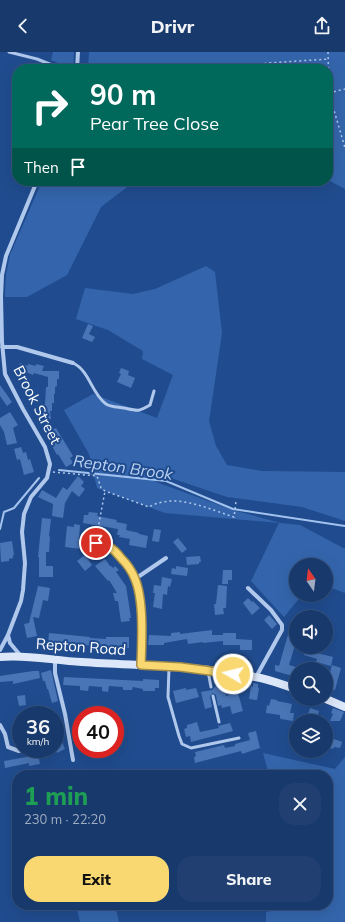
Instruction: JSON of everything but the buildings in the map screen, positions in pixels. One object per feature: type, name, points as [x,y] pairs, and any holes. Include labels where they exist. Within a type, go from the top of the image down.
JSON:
[{"type":"street","points":[[77,64],[78,52]]},
{"type":"street","name":"Brook Street","points":[[35,186],[6,256],[1,297],[2,347],[5,374],[22,409],[45,447],[50,464],[49,471]]},
{"type":"street","points":[[2,347],[17,347],[73,363]]},
{"type":"street","points":[[0,650],[8,635],[21,601],[23,590],[25,562],[22,532],[24,514],[31,497],[47,478],[49,471]]},
{"type":"street","points":[[96,543],[102,543],[118,554],[131,570],[135,579],[141,620],[141,665]]},
{"type":"street","points":[[135,579],[166,558]]},
{"type":"street","points":[[248,588],[271,610],[282,625],[282,630],[256,677]]},
{"type":"street","points":[[8,635],[10,643],[21,656]]},
{"type":"street","name":"Repton Road","points":[[0,657],[21,656],[81,662],[169,666],[256,677],[289,687]]},
{"type":"street","points":[[55,660],[55,673],[65,714],[73,760]]},
{"type":"street","points":[[333,702],[345,706]]},
{"type":"street","points":[[0,725],[5,734],[8,746],[12,748]]},
{"type":"lane","points":[[9,52],[37,59],[50,64]]},
{"type":"lane","points":[[73,363],[80,366],[85,372],[95,391],[106,404],[139,411],[150,405],[154,391]]},
{"type":"lane","points":[[0,375],[5,374]]},
{"type":"lane","points":[[169,666],[168,698],[182,744],[191,748],[239,738]]},
{"type":"lane","points":[[207,670],[211,687]]},
{"type":"lane","points":[[213,696],[219,722]]},
{"type":"path","points":[[328,52],[328,64]]},
{"type":"path","points":[[262,64],[328,59]]},
{"type":"path","points":[[333,92],[345,89]]},
{"type":"path","points":[[333,107],[345,148]]},
{"type":"path","points":[[49,471],[96,476],[101,488],[105,491],[149,507],[157,502],[184,501],[234,518],[236,501]]},
{"type":"path","points":[[96,543],[105,491]]},
{"type":"shaded area","points":[[53,52],[74,52],[73,64],[61,64],[51,60]]},
{"type":"shaded area","points":[[89,52],[345,52],[345,189],[333,183],[333,64],[88,64]]},
{"type":"shaded area","points":[[40,186],[128,186],[101,207],[67,275],[27,297],[5,297],[6,275],[10,255]]},
{"type":"shaded area","points":[[206,266],[215,272],[222,333],[209,421],[216,446],[227,465],[262,471],[345,472],[345,521],[302,507],[227,497],[153,472],[156,482],[233,510],[280,523],[300,525],[345,548],[345,593],[333,589],[333,558],[289,558],[289,602],[296,602],[284,617],[251,581],[279,523],[165,513],[97,488],[89,454],[64,410],[93,394],[157,418],[173,375],[142,359],[143,351],[108,330],[76,319],[85,288],[133,294],[155,289]]},
{"type":"shaded area","points":[[263,753],[335,769],[345,757],[345,922],[266,922],[266,912],[274,910],[333,910],[333,770],[268,770]]},
{"type":"shaded area","points":[[77,910],[116,910],[119,922],[80,922]]},
{"type":"waterway","name":"Repton Brook","points":[[59,470],[166,481],[233,509],[345,526]]},
{"type":"waterway","name":"Repton Brook","points":[[0,529],[4,512],[14,508],[39,478]]},
{"type":"route","points":[[96,543],[102,543],[118,554],[131,570],[135,579],[141,620],[141,665],[180,667],[233,674]]}]
